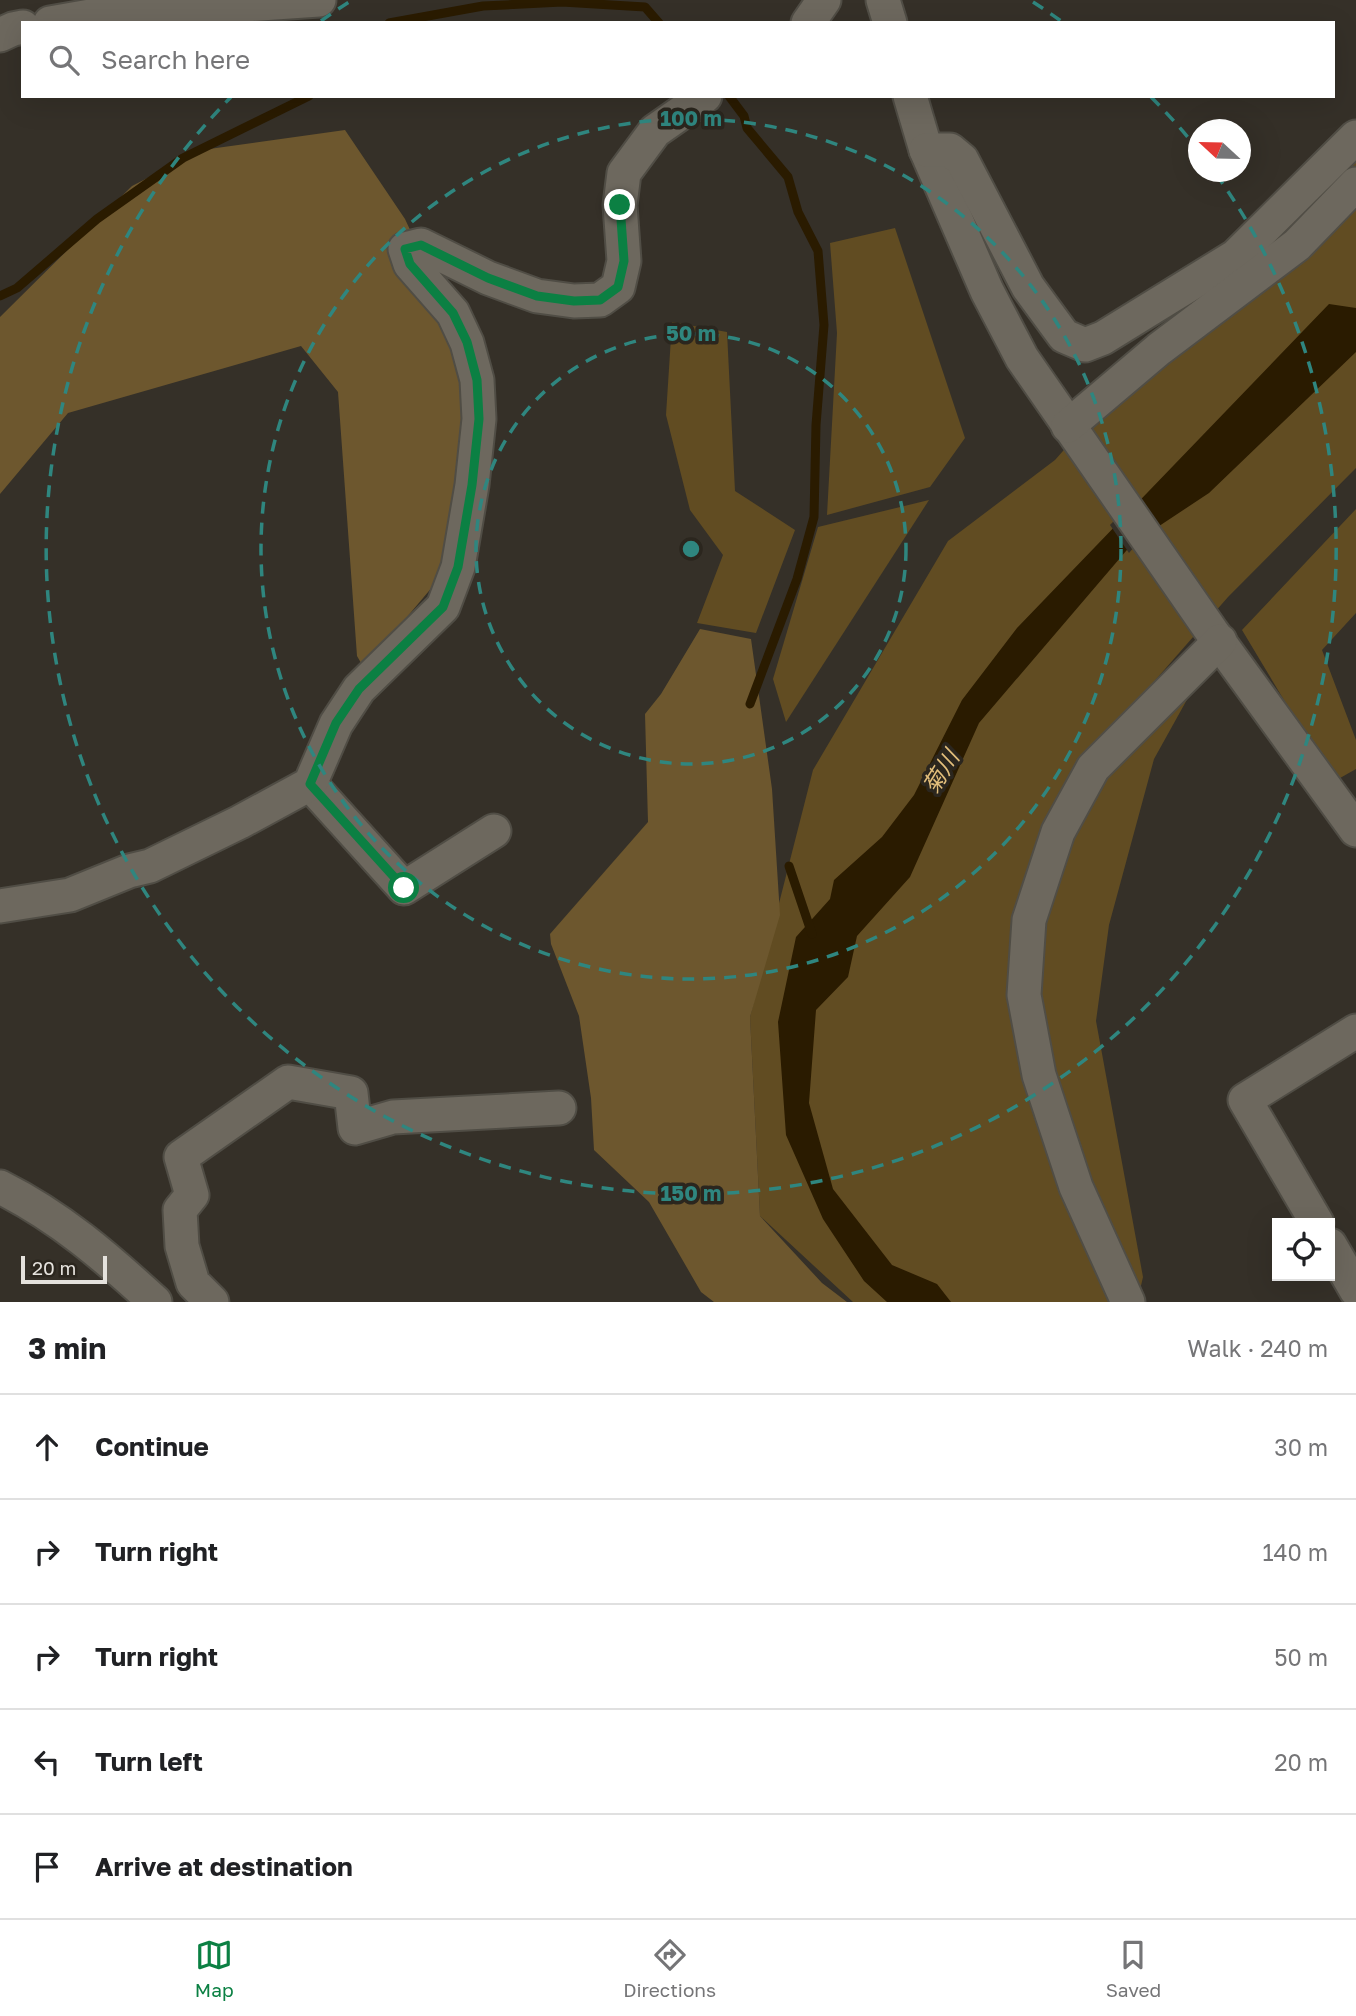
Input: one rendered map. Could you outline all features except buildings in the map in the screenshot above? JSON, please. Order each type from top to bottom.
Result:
[{"type":"street","points":[[62,21],[96,15],[319,0]]},
{"type":"street","points":[[809,21],[824,0]]},
{"type":"street","points":[[883,0],[889,21]]},
{"type":"street","points":[[0,35],[21,27]]},
{"type":"street","points":[[0,906],[70,895],[129,871],[150,866],[310,784],[336,723],[359,689],[443,607],[458,567],[472,485],[479,419],[477,380],[467,342],[453,313],[410,264],[405,249],[421,245],[488,278],[537,296],[574,301],[600,300],[618,287],[624,261],[620,205],[624,173],[655,131],[702,98]]},
{"type":"street","points":[[911,98],[926,150],[987,291],[1021,358],[1216,637],[1356,830]]},
{"type":"street","points":[[926,150],[950,150],[962,160],[1028,287],[1064,336],[1085,345],[1103,338],[1236,256],[1356,136]]},
{"type":"street","points":[[1072,431],[1159,349],[1297,245],[1356,184]]},
{"type":"street","points":[[1128,1302],[1076,1187],[1039,1074],[1024,995],[1029,920],[1058,832],[1093,768],[1216,637]]},
{"type":"street","points":[[310,784],[404,888],[494,831]]},
{"type":"street","points":[[1314,1218],[1245,1100],[1356,1031]]},
{"type":"street","points":[[212,1302],[193,1283],[183,1246],[180,1210],[192,1195],[181,1157],[288,1082],[351,1093],[355,1128],[393,1117],[559,1108]]},
{"type":"street","points":[[0,1187],[33,1203],[95,1247],[155,1302]]},
{"type":"street","points":[[1335,1254],[1356,1290]]},
{"type":"shaded area","points":[[345,130],[405,219],[452,320],[462,392],[461,477],[450,566],[364,668],[357,656],[338,392],[301,346],[68,413],[0,494],[0,317],[132,186],[202,150]]},
{"type":"shaded area","points":[[1356,159],[1356,468],[1228,597],[1110,732],[1199,678],[1154,759],[1109,925],[1096,1021],[1143,1277],[1140,1302],[853,1302],[760,1216],[750,1017],[813,770],[948,541],[1055,460],[1086,425],[1167,357]]},
{"type":"shaded area","points":[[895,228],[965,438],[930,487],[827,515],[837,333],[830,243]]},
{"type":"shaded area","points":[[672,322],[727,332],[735,491],[795,530],[756,633],[697,623],[723,555],[690,510],[666,415]]},
{"type":"shaded area","points":[[929,500],[786,722],[773,679],[818,527]]},
{"type":"shaded area","points":[[1356,509],[1356,613],[1322,650],[1356,740],[1356,769],[1333,782],[1242,630]]},
{"type":"shaded area","points":[[700,629],[751,639],[772,789],[780,915],[750,1017],[760,1216],[822,1283],[847,1302],[714,1302],[701,1292],[649,1202],[594,1150],[591,1098],[579,1016],[551,944],[550,934],[648,822],[645,714],[661,694]]},
{"type":"water","name":"菊川","points":[[1329,304],[1356,308],[1356,352],[1209,493],[1132,544],[979,723],[910,877],[857,936],[848,977],[816,1010],[809,1103],[833,1189],[892,1265],[937,1284],[951,1302],[887,1302],[864,1281],[823,1219],[786,1135],[778,1022],[796,937],[830,899],[834,880],[882,837],[914,795],[962,700],[1017,628]]},
{"type":"pier","points":[[1138,496],[1135,546],[1129,553],[1110,525]]},
{"type":"waterway","points":[[400,21],[483,6],[562,2],[645,7],[657,21]]},
{"type":"waterway","points":[[0,296],[17,288],[97,219],[183,158],[305,98]]},
{"type":"waterway","points":[[730,98],[744,116],[747,128],[788,177],[798,212],[818,251],[824,325],[816,425],[814,517],[797,579],[750,704]]},
{"type":"waterway","points":[[789,866],[812,934]]},
{"type":"route","points":[[404,888],[310,784],[336,723],[359,689],[443,607],[458,567],[472,485],[479,419],[477,380],[467,342],[453,313],[410,264],[405,249],[421,245],[488,278],[537,296],[574,301],[600,300],[618,287],[624,261],[620,205]]}]
